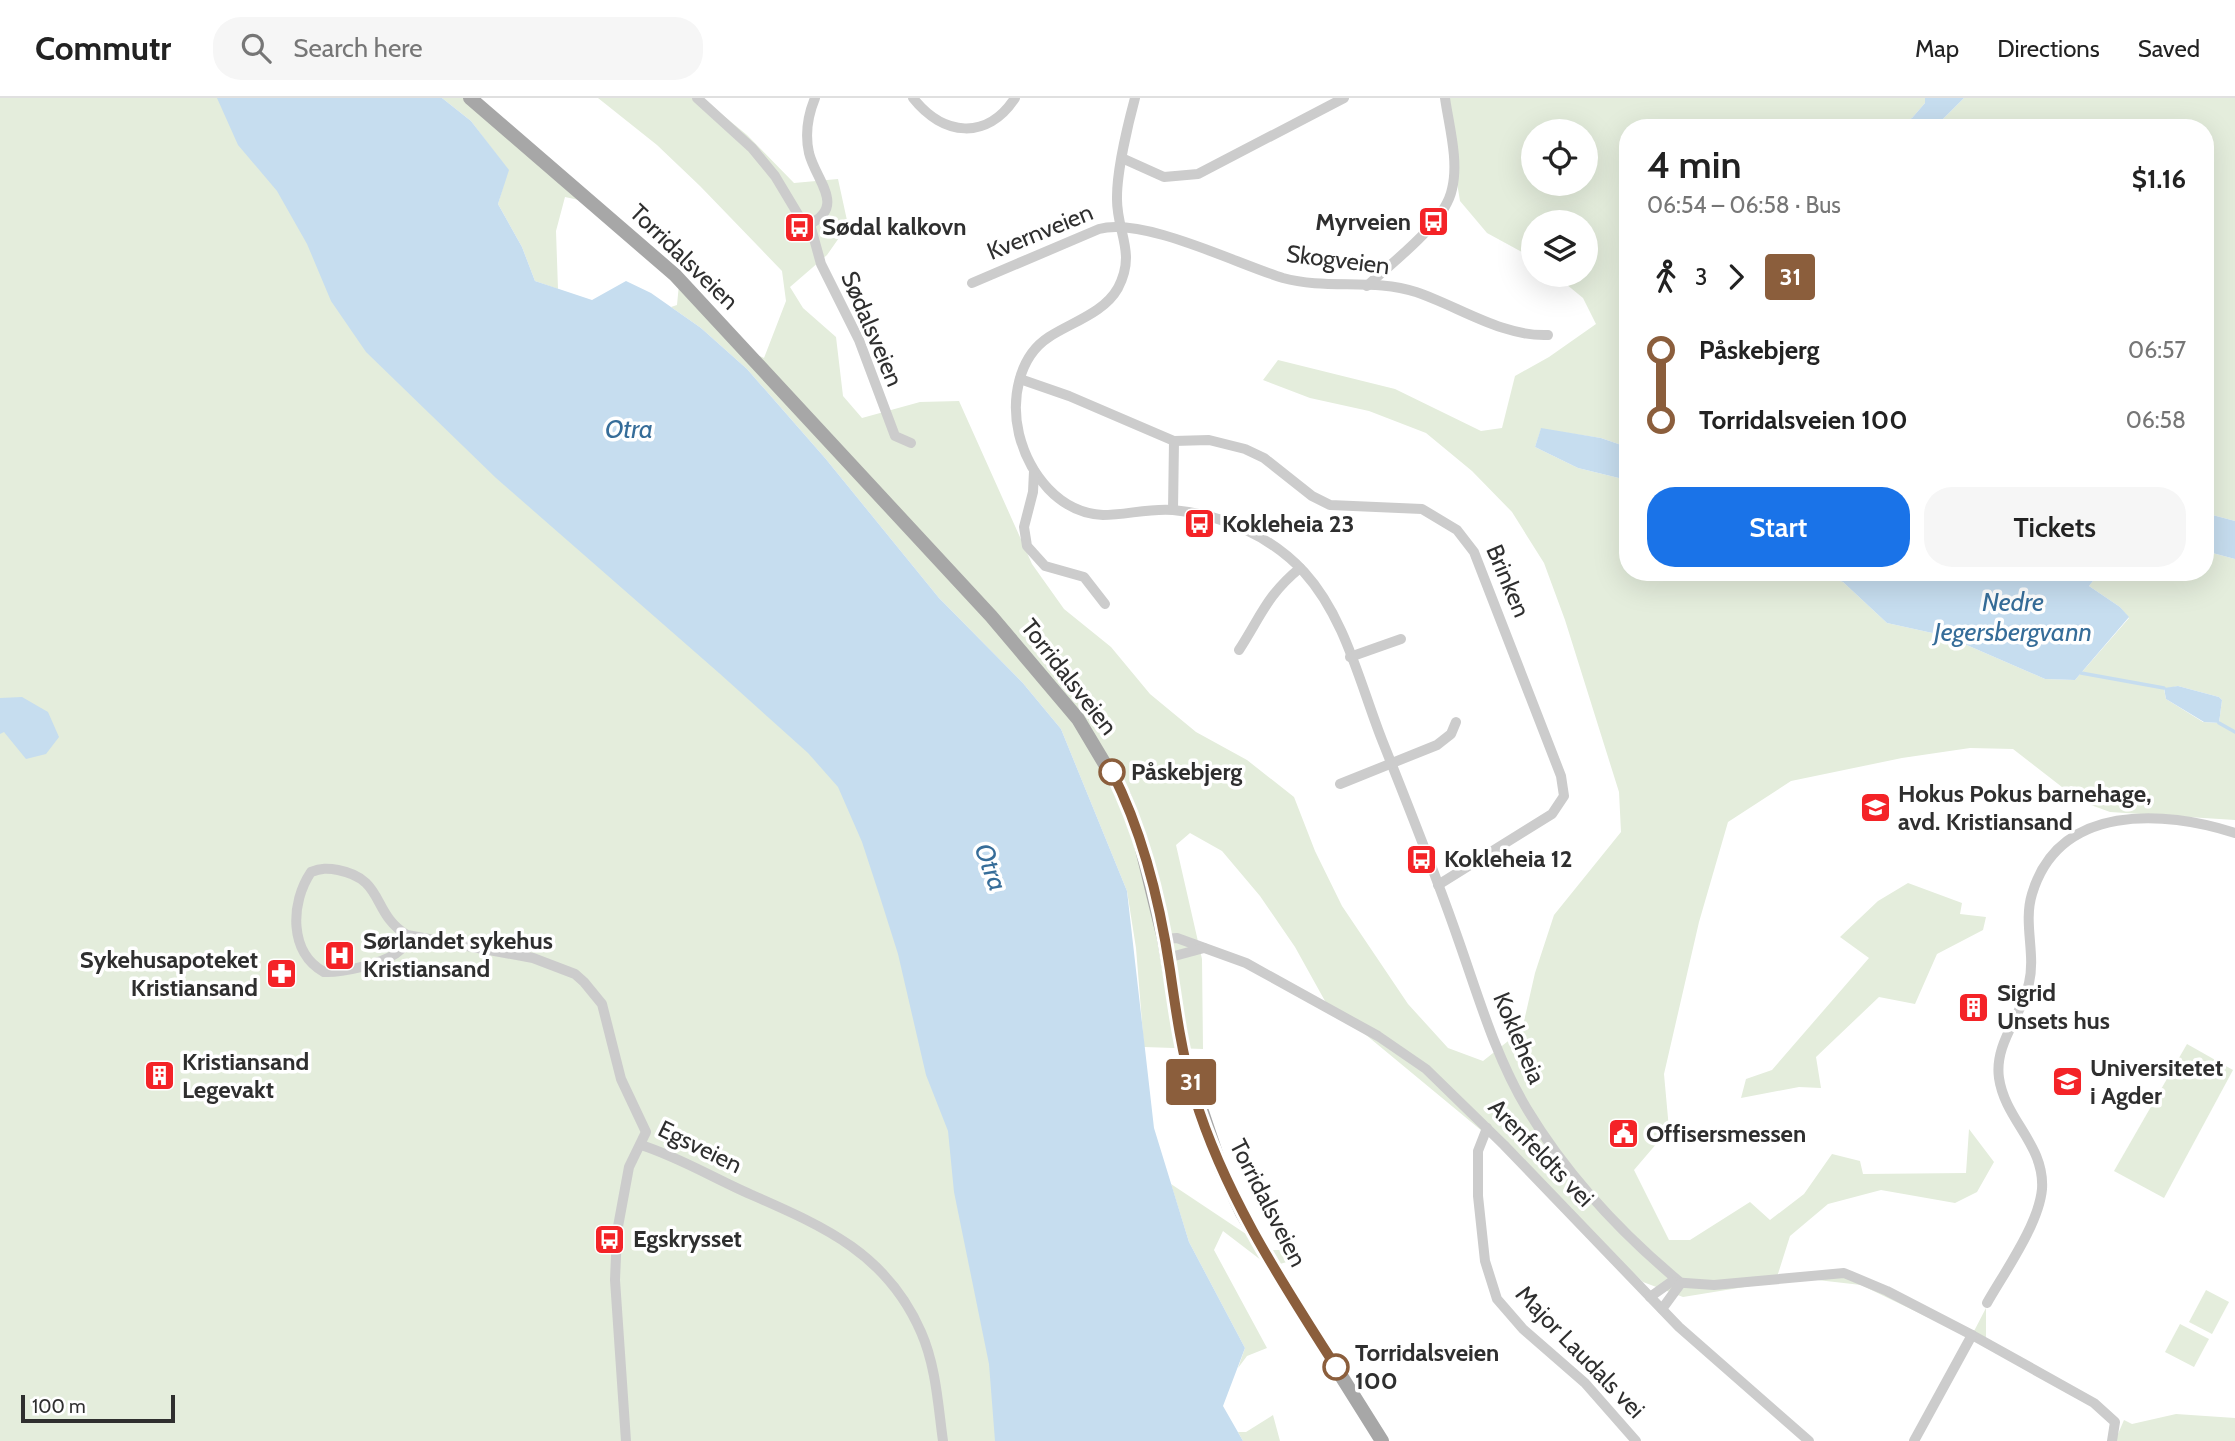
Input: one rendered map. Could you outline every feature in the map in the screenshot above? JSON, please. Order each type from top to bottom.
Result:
[{"type":"main road","name":"Torridalsveien","points":[[470,98],[675,275],[907,524],[1059,693],[1124,796],[1148,869],[1164,939],[1188,1073],[1225,1178],[1281,1280],[1382,1441]]},
{"type":"street","name":"Sødalsveien","points":[[697,98],[752,148],[775,176],[799,216],[810,224],[821,264],[859,340],[887,419],[895,436],[911,443]]},
{"type":"street","points":[[810,224],[824,216],[828,204],[808,146],[814,98]]},
{"type":"street","points":[[913,98],[934,119],[965,128],[983,127],[994,122],[1015,98]]},
{"type":"street","name":"Kvernveien","points":[[972,283],[1099,229],[1122,225],[1117,193],[1135,98]]},
{"type":"street","points":[[1124,159],[1164,177],[1198,174],[1343,98]]},
{"type":"street","points":[[1367,286],[1418,238],[1450,195],[1454,170],[1445,98]]},
{"type":"street","name":"Skogveien","points":[[1122,225],[1187,243],[1283,278],[1408,290],[1518,332],[1548,335]]},
{"type":"street","name":"Kokleheia","points":[[1122,225],[1127,252],[1125,273],[1116,292],[1099,309],[1041,342],[1025,364],[1020,379],[1016,419],[1023,448],[1034,471],[1058,498],[1093,514],[1173,510],[1226,522],[1254,533],[1300,568],[1324,598],[1350,657],[1438,885],[1498,1049],[1526,1107],[1559,1158],[1586,1192],[1630,1238],[1681,1283]]},
{"type":"street","name":"Brinken","points":[[1020,379],[1069,396],[1174,441],[1209,440],[1245,449],[1264,458],[1312,496],[1330,505],[1345,508],[1401,506],[1431,512],[1469,543],[1515,651],[1561,776],[1564,796],[1552,814],[1438,885]]},
{"type":"street","points":[[1173,510],[1174,441]]},
{"type":"street","name":"Kokleheia","points":[[1034,471],[1033,492],[1024,527],[1027,546],[1045,566],[1084,577],[1105,604]]},
{"type":"street","points":[[1239,650],[1268,599],[1282,582],[1300,568]]},
{"type":"street","points":[[1350,657],[1401,639]]},
{"type":"street","points":[[1340,783],[1437,745],[1451,734],[1456,722]]},
{"type":"street","points":[[1987,1303],[2029,1227],[2041,1192],[2041,1171],[2036,1151],[2007,1105],[1998,1068],[2002,1047],[2030,981],[2030,904],[2043,870],[2069,842],[2095,826],[2121,819],[2179,819],[2235,833]]},
{"type":"street","name":"Egsveien","points":[[417,938],[405,942],[395,954],[351,969],[324,972],[306,958],[297,933],[299,902],[305,882],[311,872],[327,868],[363,877],[393,927],[417,938],[533,958],[575,974],[595,993],[608,1017],[621,1079],[645,1127],[641,1145],[828,1229],[880,1269],[905,1301],[922,1333],[932,1366],[943,1441]]},
{"type":"street","name":"Arenfeldts vei","points":[[1164,939],[1177,938],[1247,963],[1378,1036],[1426,1069],[1487,1128],[1662,1309],[1809,1441]]},
{"type":"street","points":[[1167,958],[1205,948]]},
{"type":"street","name":"Major Laudals vei","points":[[1487,1128],[1478,1151],[1478,1196],[1485,1261],[1497,1299],[1523,1329],[1585,1383],[1636,1441]]},
{"type":"street","points":[[626,1441],[615,1262],[625,1180],[641,1145]]},
{"type":"street","points":[[1650,1297],[1671,1282],[1714,1285],[1844,1272],[1972,1335],[2094,1403],[2115,1422],[2112,1441]]},
{"type":"street","points":[[1662,1309],[1681,1283]]},
{"type":"street","points":[[1914,1441],[1972,1335]]},
{"type":"green space","points":[[0,98],[281,98],[862,735],[1095,1441],[0,1441]]},
{"type":"green space","points":[[442,98],[471,98],[649,248],[751,352],[764,358],[786,301],[782,271],[657,145],[598,98],[702,98],[747,135],[794,183],[838,179],[848,225],[827,255],[790,287],[803,308],[836,337],[843,396],[862,418],[920,402],[959,401],[1032,564],[1064,609],[1111,647],[1150,694],[1196,732],[1247,760],[1294,797],[1315,851],[1342,906],[1408,1004],[1448,1048],[1483,1061],[1522,1030],[1535,973],[1554,915],[1621,832],[1619,792],[1565,620],[1544,563],[1512,512],[1472,471],[1426,433],[1369,411],[1310,398],[1263,380],[1278,360],[1395,389],[1481,431],[1502,428],[1515,376],[1549,357],[1596,324],[1583,298],[1570,287],[1598,287],[1598,210],[1521,210],[1521,251],[1487,233],[1460,201],[1443,98],[1925,98],[1925,103],[1910,119],[1619,119],[1619,444],[1601,438],[1541,429],[1535,447],[1578,468],[1619,478],[1619,581],[1840,581],[1887,623],[1946,636],[2045,679],[2075,680],[2129,618],[2120,607],[2089,586],[2093,581],[2214,581],[2214,553],[2235,559],[2235,820],[2110,812],[2080,801],[2013,749],[1970,748],[1902,758],[1791,781],[1728,822],[1699,922],[1664,1074],[1669,1129],[1634,1170],[1669,1240],[1690,1240],[1750,1202],[1770,1220],[1804,1194],[1832,1154],[1860,1161],[1863,1174],[1966,1173],[1969,1129],[1994,1162],[1977,1192],[1955,1203],[1881,1190],[1828,1204],[1790,1236],[1777,1277],[1832,1271],[1972,1335],[1986,1308],[1986,1344],[2012,1358],[1861,1285],[1800,1278],[1683,1297],[1643,1282],[1554,1200],[1511,1155],[1325,1001],[1295,947],[1260,896],[1222,851],[1190,833],[1176,845],[1202,959],[1203,1049],[1144,1047],[1136,948],[1127,891],[1061,729],[1022,682],[939,598],[825,458],[747,369],[701,328],[671,307],[677,305],[679,284],[632,235],[593,203],[565,197],[556,231],[558,289],[535,281],[522,247],[498,204],[508,170],[471,121]],"holes":[[[2178,686],[2222,700],[2219,723],[2203,722],[2166,699],[2164,689]]]},
{"type":"green space","points":[[1964,98],[2235,98],[2235,521],[2214,515],[2214,119],[1943,119]]},
{"type":"green space","points":[[1908,883],[1962,903],[1960,914],[1986,917],[1983,930],[1937,954],[1915,1004],[1879,997],[1816,1057],[1821,1088],[1799,1087],[1741,1098],[1746,1079],[1772,1070],[1869,958],[1840,937],[1878,901]]},
{"type":"green space","points":[[2187,1044],[2233,1070],[2164,1198],[2114,1171]]},
{"type":"green space","points":[[1171,1184],[1270,1250],[1284,1250],[1290,1261],[1270,1267],[1223,1231],[1214,1250],[1267,1348],[1247,1356],[1238,1368],[1245,1348],[1189,1242]]},
{"type":"green space","points":[[2206,1290],[2229,1302],[2212,1334],[2189,1322]]},
{"type":"green space","points":[[2180,1324],[2209,1339],[2194,1367],[2165,1352]]},
{"type":"green space","points":[[2176,1414],[2235,1418],[2235,1441],[2115,1441],[2124,1420],[2132,1424]]},
{"type":"green space","points":[[1273,1415],[1280,1441],[1243,1441],[1238,1432],[1246,1432]]},
{"type":"water","name":"Otra","points":[[217,98],[442,98],[471,121],[509,170],[498,204],[522,247],[535,281],[592,300],[626,281],[651,293],[701,328],[747,369],[825,458],[939,598],[1022,682],[1061,729],[1127,891],[1154,1128],[1189,1242],[1245,1348],[1223,1406],[1243,1441],[995,1441],[989,1364],[954,1192],[948,1131],[926,1075],[898,954],[880,897],[862,842],[838,787],[808,753],[496,478],[366,352],[331,301],[307,244],[277,191],[238,145]]},
{"type":"water","points":[[1925,98],[1964,98],[1943,119],[1910,119],[1925,103]]},
{"type":"water","points":[[1541,428],[1601,438],[1619,444],[1619,478],[1578,468],[1535,447]]},
{"type":"water","points":[[2214,515],[2235,521],[2235,559],[2214,553]]},
{"type":"water","name":"Nedre Jegersbergvann","points":[[1840,581],[2093,581],[2089,586],[2120,607],[2129,617],[2075,680],[2045,679],[1946,636],[1887,623]]},
{"type":"water","points":[[2178,686],[2219,697],[2222,700],[2219,723],[2204,722],[2166,699],[2164,688]]},
{"type":"water","points":[[22,697],[48,712],[59,737],[46,754],[26,759],[4,732],[0,734],[0,698]]},
{"type":"waterway","points":[[2081,673],[2164,688]]},
{"type":"waterway","points":[[2219,723],[2235,732]]},
{"type":"bus line","name":"31","points":[[1112,772],[1127,804],[1148,869],[1170,969],[1185,1061],[1212,1147],[1234,1199],[1336,1367]]},
{"type":"place","name":"Myrveien","points":[[1434,222]]},
{"type":"place","name":"Sødal kalkovn","points":[[799,227]]},
{"type":"place","name":"Kokleheia 23","points":[[1199,524]]},
{"type":"place","name":"Påskebjerg","points":[[1112,772]]},
{"type":"place","name":"Hokus Pokus barnehage, avd. Kristiansand","points":[[1875,808]]},
{"type":"place","name":"Kokleheia 12","points":[[1421,859]]},
{"type":"place","name":"Sørlandet sykehus Kristiansand","points":[[340,955]]},
{"type":"place","name":"Sykehusapoteket Kristiansand","points":[[281,974]]},
{"type":"place","name":"Sigrid Unsets hus","points":[[1974,1007]]},
{"type":"place","name":"Kristiansand Legevakt","points":[[159,1076]]},
{"type":"place","name":"Universitetet i Agder","points":[[2067,1082]]},
{"type":"place","name":"Offisersmessen","points":[[1623,1134]]},
{"type":"place","name":"Egskrysset","points":[[610,1239]]},
{"type":"place","name":"Torridalsveien 100","points":[[1336,1367]]}]
